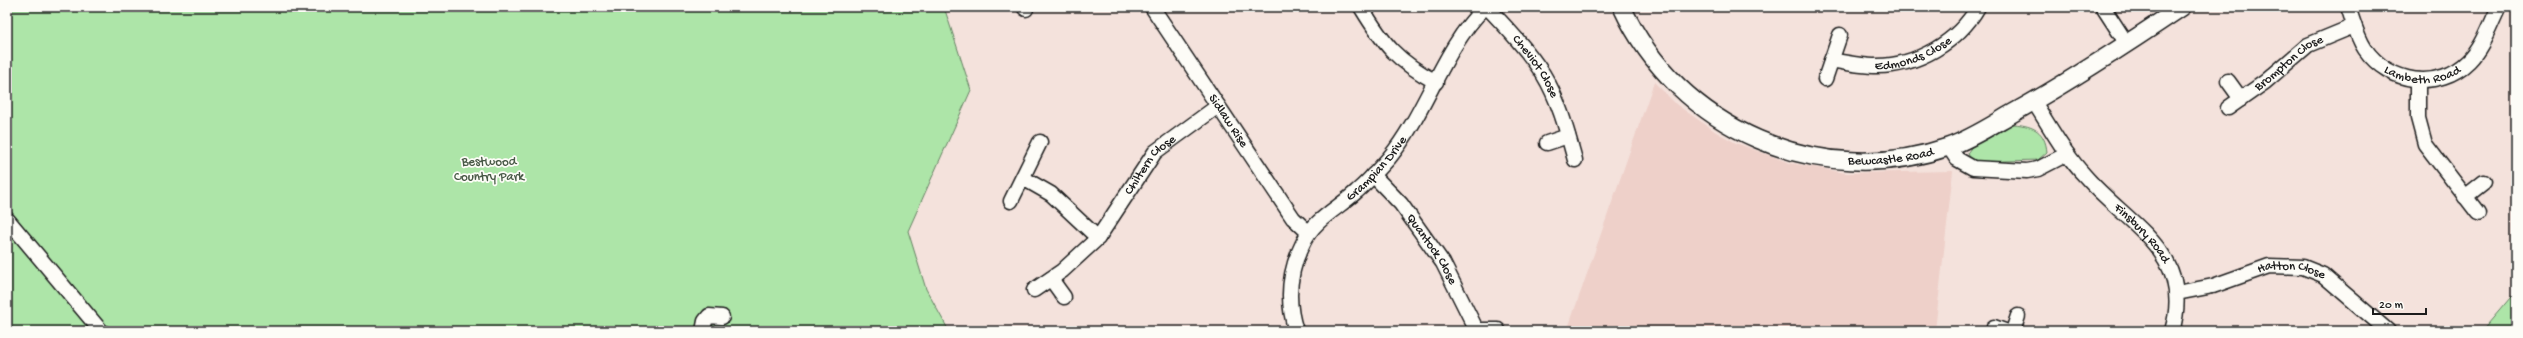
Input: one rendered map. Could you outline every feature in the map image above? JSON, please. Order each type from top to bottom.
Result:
[{"type":"street","name":"Sidlaw Rise","points":[[1152,7],[1293,218],[1308,232]]},
{"type":"street","points":[[1361,7],[1379,36],[1398,58],[1436,82]]},
{"type":"street","name":"Grampian Drive","points":[[1293,330],[1290,287],[1296,259],[1308,232],[1358,191],[1402,141],[1436,82],[1461,34],[1486,7]]},
{"type":"street","name":"Cheviot Close","points":[[1486,7],[1514,36],[1543,74],[1552,92],[1575,160]]},
{"type":"street","name":"Bewcastle Road","points":[[1622,7],[1645,49],[1672,81],[1722,122],[1760,141],[1804,154],[1851,160],[1906,158],[1949,147],[2034,102],[2127,44],[2182,7]]},
{"type":"street","name":"Edmonds Close","points":[[1832,60],[1876,66],[1906,62],[1936,49],[1950,40],[1962,28],[1978,7]]},
{"type":"street","points":[[2103,7],[2127,44]]},
{"type":"street","name":"Lambeth Road","points":[[2348,7],[2354,26],[2364,48],[2381,66],[2404,78],[2418,80],[2441,78],[2452,74],[2470,60],[2478,51],[2499,7]]},
{"type":"street","name":"Brompton Close","points":[[2228,108],[2308,45],[2354,26]]},
{"type":"street","points":[[1825,79],[1840,35]]},
{"type":"street","points":[[2418,80],[2420,132],[2431,155],[2478,213]]},
{"type":"street","points":[[2228,81],[2241,98]]},
{"type":"street","name":"Finsbury Road","points":[[2034,102],[2067,154],[2086,178],[2149,237],[2170,269],[2177,293],[2176,317],[2172,331]]},
{"type":"street","name":"Chiltern Close","points":[[1034,290],[1073,262],[1098,238],[1155,152],[1218,106]]},
{"type":"street","points":[[1546,143],[1568,136]]},
{"type":"street","points":[[1011,201],[1040,142]]},
{"type":"street","points":[[1949,147],[1957,159],[1974,168],[2027,171],[2038,169],[2067,154]]},
{"type":"street","name":"Quantock Close","points":[[1373,175],[1400,204],[1443,263],[1477,331]]},
{"type":"street","points":[[1022,178],[1051,194],[1098,238]]},
{"type":"street","points":[[2465,197],[2484,182]]},
{"type":"street","points":[[7,220],[101,331]]},
{"type":"street","name":"Hatton Close","points":[[2177,293],[2213,286],[2269,266],[2304,267],[2323,275],[2388,331]]},
{"type":"street","points":[[1051,279],[1064,297]]},
{"type":"street","points":[[703,331],[705,321],[709,316],[722,317]]},
{"type":"street","points":[[2013,331],[2018,316]]},
{"type":"street","points":[[1477,331],[1498,330]]},
{"type":"shaded area","points":[[1654,82],[1677,105],[1716,132],[1736,143],[1790,163],[1846,173],[1953,171],[1935,331],[1567,331]]},
{"type":"green space","name":"Bestwood Country Park","points":[[7,7],[944,7],[971,90],[908,231],[926,289],[949,331],[7,331]]},
{"type":"green space","points":[[2014,124],[2033,128],[2041,134],[2046,145],[2047,152],[2038,160],[1976,162],[1969,156],[1968,152],[1973,145]]},
{"type":"green space","points":[[2516,291],[2516,331],[2482,331]]}]
